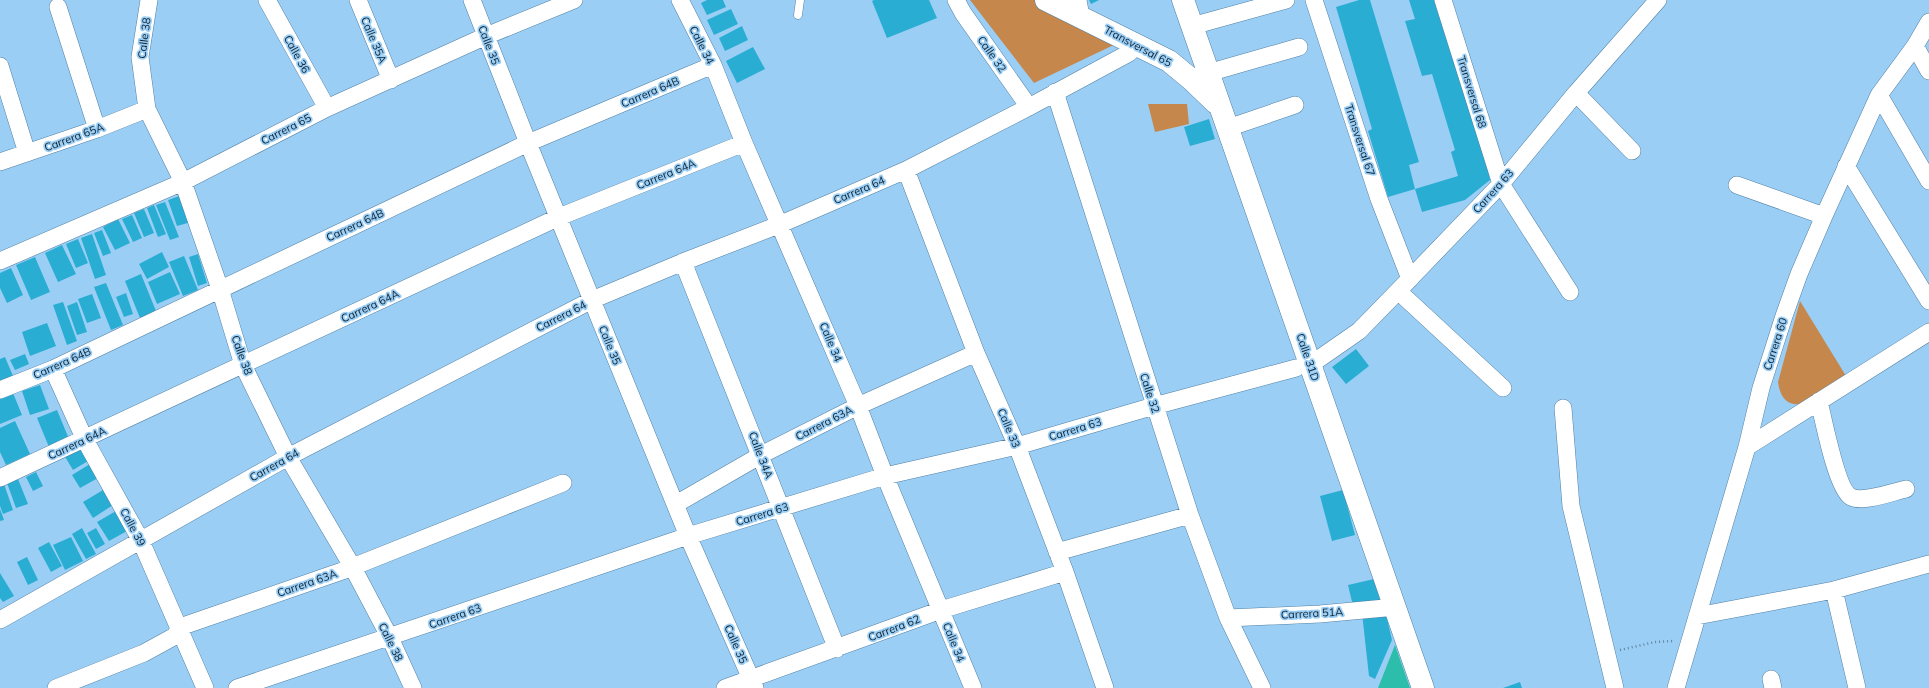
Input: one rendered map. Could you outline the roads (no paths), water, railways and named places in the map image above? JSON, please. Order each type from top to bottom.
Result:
[{"type":"street","name":"Calle 38","points":[[149,0],[140,57],[147,109],[183,182],[220,288],[243,365],[288,457],[352,566],[390,638],[413,688]]},
{"type":"street","name":"Calle 36","points":[[268,0],[327,108]]},
{"type":"street","name":"Calle 35A","points":[[358,0],[391,80]]},
{"type":"street","name":"Calle 35","points":[[472,0],[528,143],[688,536],[753,684]]},
{"type":"street","name":"Carrera 65","points":[[0,261],[183,182],[327,108],[486,36],[574,0]]},
{"type":"street","name":"Calle 34","points":[[680,0],[713,65],[744,143],[858,406],[885,476],[973,688]]},
{"type":"street","name":"Calle 32","points":[[956,0],[963,13],[1029,107]]},
{"type":"street","name":"Transversal 65","points":[[1046,0],[1079,8],[1137,45],[1169,61],[1180,69],[1220,106]]},
{"type":"street","name":"Calle 31D","points":[[1183,0],[1228,128],[1303,366],[1396,607],[1423,688]]},
{"type":"street","points":[[1192,26],[1286,0]]},
{"type":"street","name":"Transversal 67","points":[[1314,0],[1379,199],[1410,279]]},
{"type":"street","name":"Transversal 68","points":[[1443,0],[1501,184],[1570,292]]},
{"type":"street","name":"Carrera 63","points":[[237,688],[390,638],[688,536],[781,509],[885,476],[1017,446],[1154,406],[1303,366],[1359,331],[1410,279],[1501,184],[1576,93],[1658,0]]},
{"type":"street","points":[[58,7],[97,129]]},
{"type":"street","name":"Carrera 60","points":[[1676,688],[1747,447],[1761,388],[1784,316],[1824,216],[1879,95],[1915,46],[1929,22]]},
{"type":"street","name":"Carrera 64","points":[[0,620],[140,539],[288,457],[592,300],[780,224],[906,170],[1029,107],[1129,53],[1137,45]]},
{"type":"street","points":[[1208,73],[1299,46]]},
{"type":"street","points":[[1915,46],[1929,71]]},
{"type":"street","name":"Carrera 64B","points":[[0,390],[53,369],[220,288],[528,143],[713,65]]},
{"type":"street","points":[[0,66],[27,153]]},
{"type":"street","name":"Calle 32","points":[[1055,92],[1190,515],[1228,618],[1262,688]]},
{"type":"street","points":[[1576,93],[1632,151]]},
{"type":"street","points":[[1879,95],[1929,181]]},
{"type":"street","points":[[1228,128],[1295,105]]},
{"type":"street","name":"Carrera 65A","points":[[0,162],[97,129],[147,109]]},
{"type":"street","name":"Carrera 64A","points":[[0,478],[85,440],[559,217],[744,143]]},
{"type":"street","points":[[1846,166],[1929,301]]},
{"type":"street","name":"Calle 33","points":[[906,170],[976,353],[1017,446],[1065,572],[1105,688]]},
{"type":"street","points":[[1737,185],[1824,216]]},
{"type":"street","name":"Calle 34A","points":[[684,262],[837,649]]},
{"type":"street","points":[[1398,291],[1503,388]]},
{"type":"street","points":[[1747,447],[1929,332]]},
{"type":"street","name":"Carrera 63A","points":[[676,504],[761,455],[858,406],[976,353]]},
{"type":"street","name":"Calle 39","points":[[53,369],[85,440],[140,539],[180,627],[205,688]]},
{"type":"street","points":[[1819,401],[1838,476],[1846,493],[1852,497],[1863,499],[1906,489]]},
{"type":"street","points":[[1563,408],[1571,506],[1615,688]]},
{"type":"street","name":"Carrera 63A","points":[[56,688],[144,653],[175,636],[180,627],[352,566],[563,483]]},
{"type":"street","points":[[1057,552],[1190,515]]},
{"type":"street","points":[[1697,616],[1834,590],[1929,564]]},
{"type":"street","name":"Carrera 62","points":[[725,688],[753,684],[837,649],[941,610],[1065,572]]},
{"type":"street","points":[[1834,590],[1857,688]]},
{"type":"street","name":"Carrera 51A","points":[[1228,618],[1320,614],[1396,607]]},
{"type":"lane","points":[[798,15],[800,0]]}]
